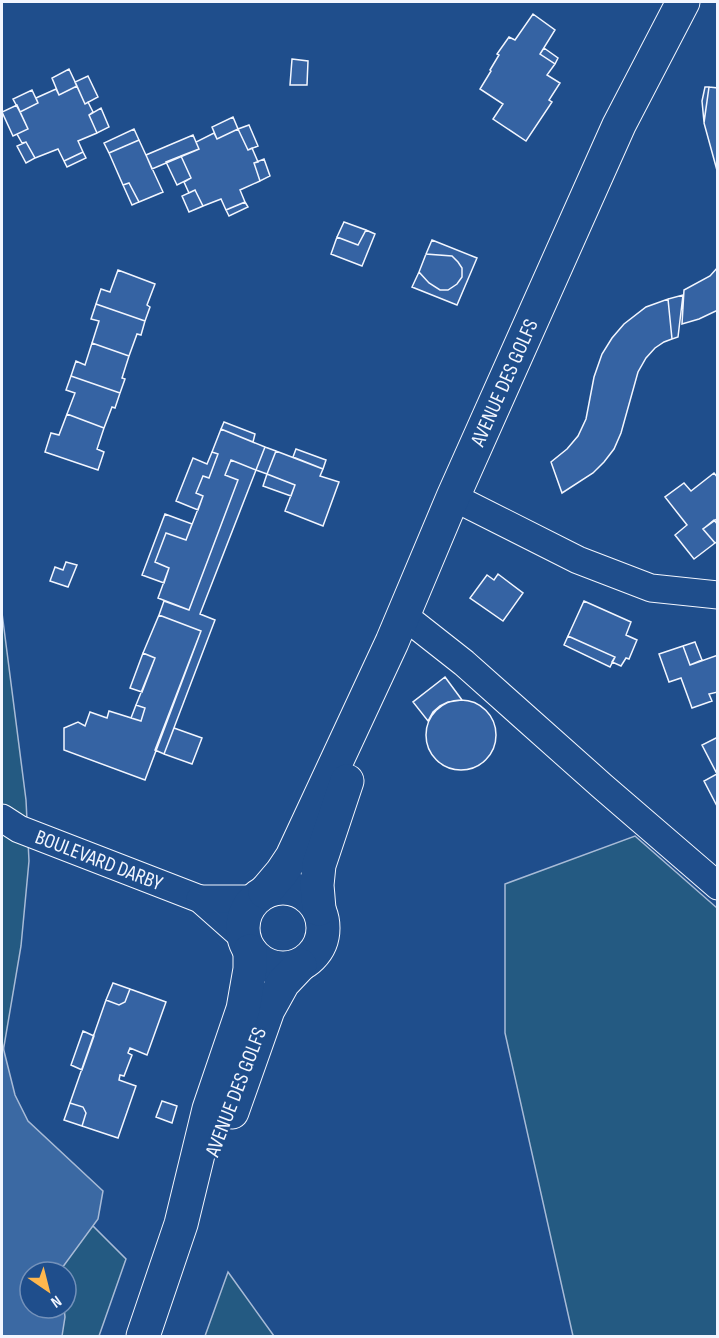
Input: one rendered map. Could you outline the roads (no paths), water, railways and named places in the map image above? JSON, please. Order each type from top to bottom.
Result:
[{"type":"main road","name":"AVENUE DES GOLFS","points":[[619,125],[663,2]]},
{"type":"main road","name":"AVENUE DES GOLFS","points":[[260,896],[282,873],[292,857],[397,629],[453,496],[619,125],[683,2]]},
{"type":"main road","name":"AVENUE DES GOLFS","points":[[319,909],[317,885],[319,865],[397,629]]},
{"type":"main road","points":[[277,888],[289,888],[302,892],[312,899],[319,909],[323,922],[323,935],[319,947],[311,958],[300,965],[286,969],[272,967],[260,961],[247,945],[243,924],[247,911],[260,896],[277,888]]},
{"type":"main road","name":"AVENUE DES GOLFS","points":[[143,1336],[181,1224],[210,1109],[243,1009],[249,969],[247,945]]},
{"type":"main road","name":"AVENUE DES GOLFS","points":[[181,1224],[230,1117],[268,1010],[283,983],[300,965]]},
{"type":"street","points":[[453,496],[578,560],[651,588],[717,594]]},
{"type":"street","points":[[397,629],[464,663],[717,886]]},
{"type":"street","name":"BOULEVARD DARBY","points":[[2,818],[19,829],[200,899],[247,945]]},
{"type":"street","name":"BOULEVARD DARBY","points":[[200,899],[260,896]]}]
